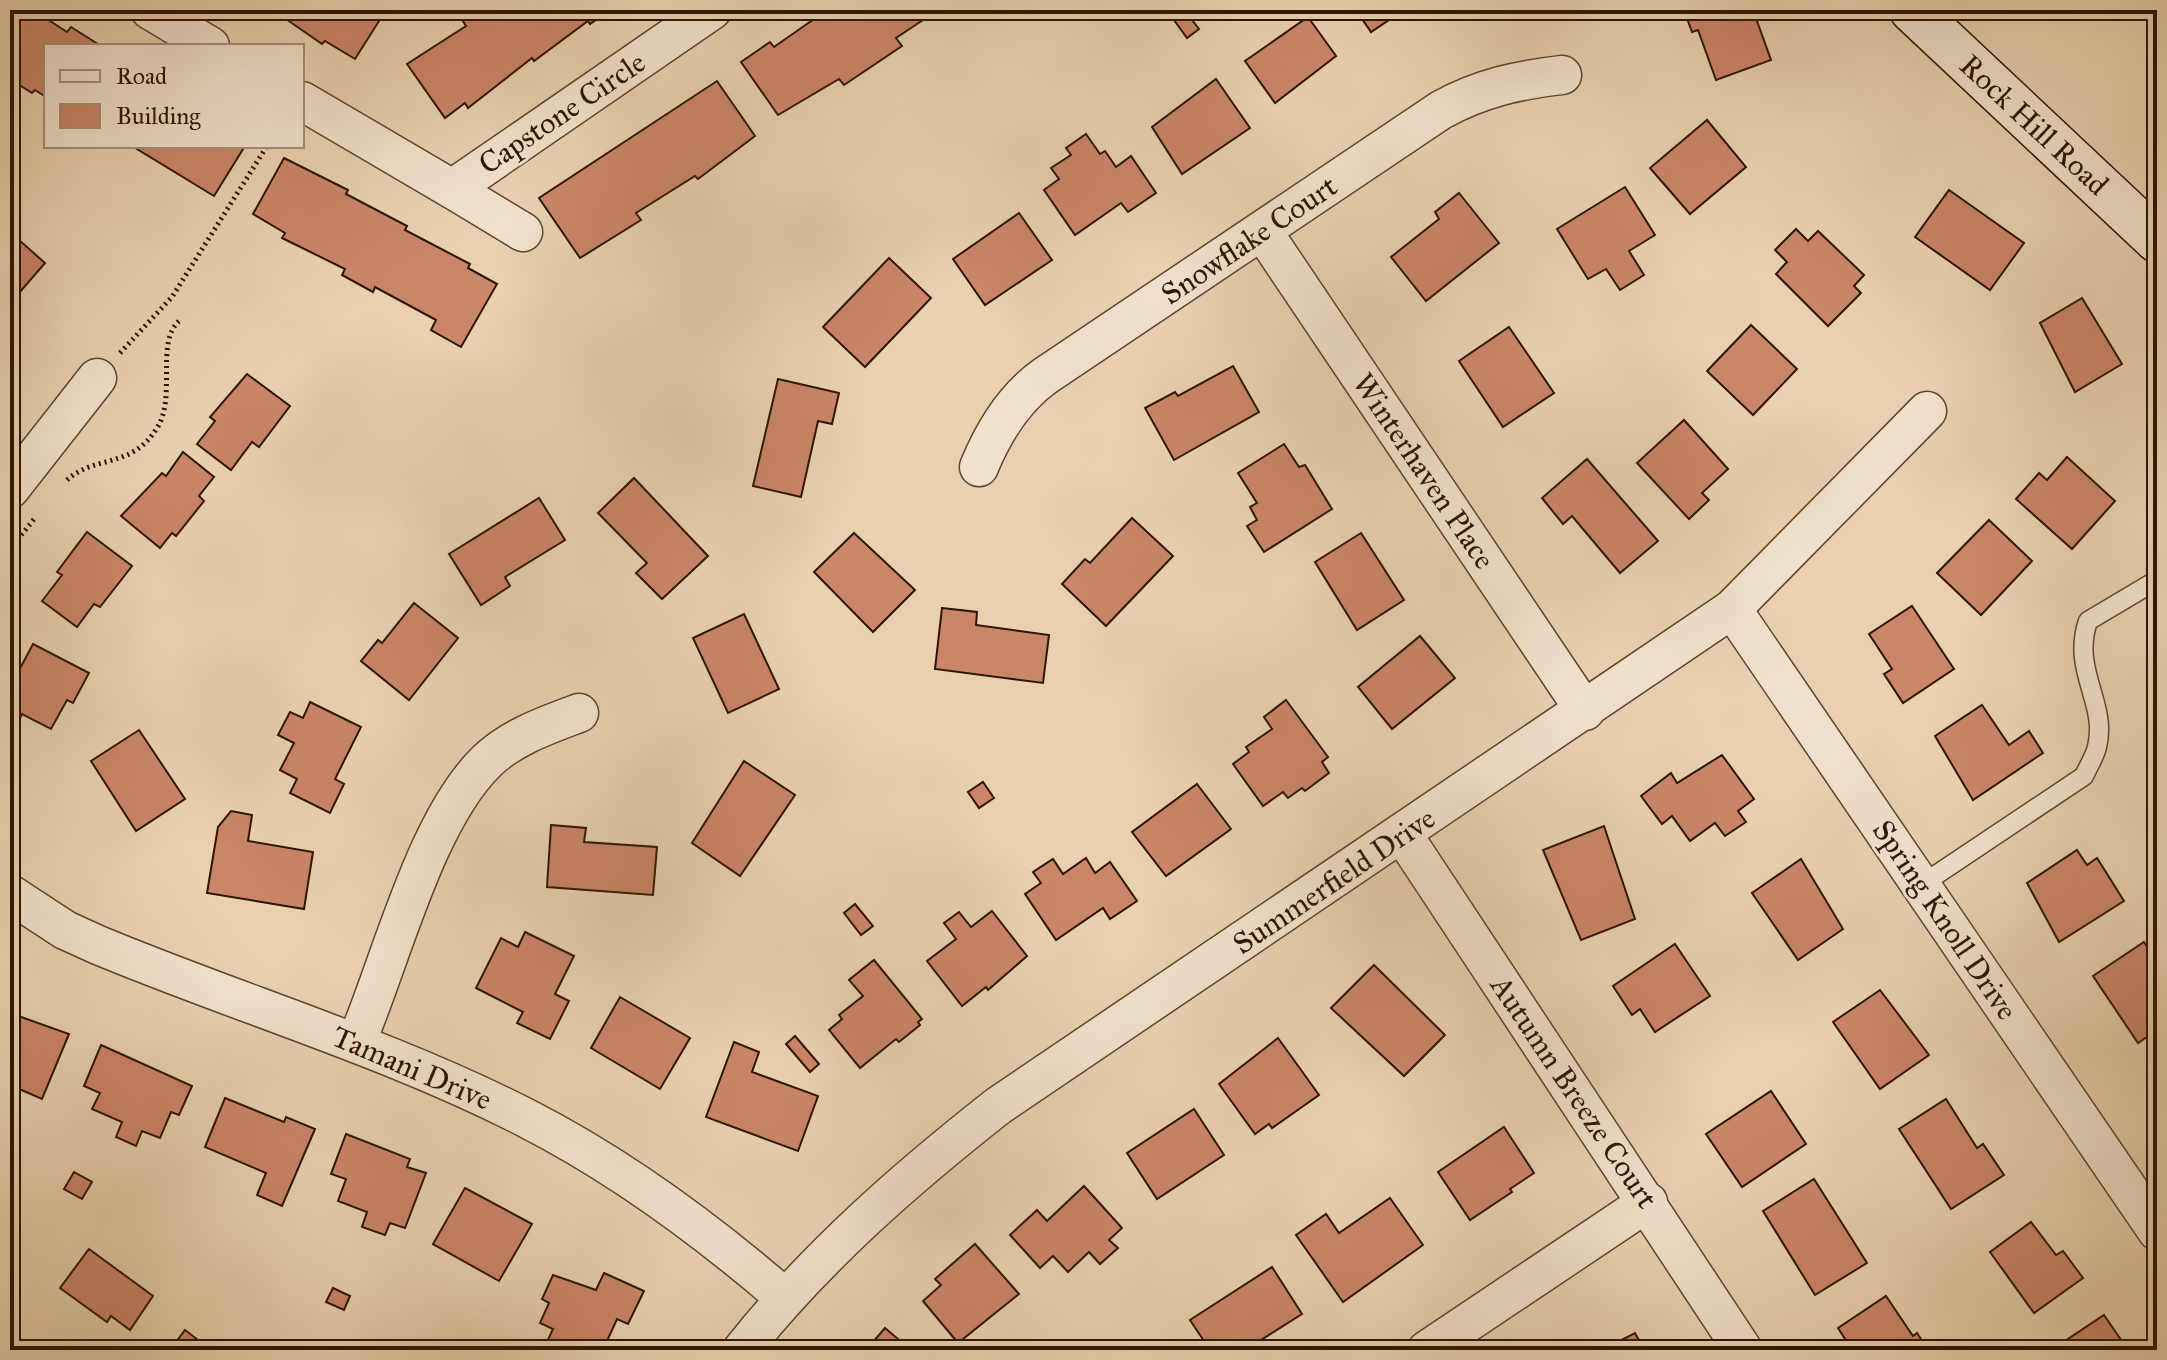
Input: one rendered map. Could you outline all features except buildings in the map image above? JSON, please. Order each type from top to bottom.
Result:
[{"type":"street","points":[[150,10],[207,44]]},
{"type":"street","name":"Capstone Circle","points":[[452,189],[712,10]]},
{"type":"street","name":"Rock Hill Road","points":[[1920,13],[2157,240]]},
{"type":"street","name":"Snowflake Court","points":[[979,467],[988,444],[1011,408],[1038,381],[1441,110],[1467,96],[1511,81],[1562,75]]},
{"type":"street","name":"Capstone Circle","points":[[304,102],[523,232]]},
{"type":"street","name":"Winterhaven Place","points":[[1263,232],[1585,711]]},
{"type":"street","points":[[10,489],[97,378]]},
{"type":"street","name":"Summerfield Drive","points":[[742,1350],[784,1297],[912,1174],[998,1106],[1403,835],[1732,609],[1927,411]]},
{"type":"street","name":"Spring Knoll Drive","points":[[1732,609],[2157,1231]]},
{"type":"street","points":[[356,1043],[433,844],[464,789],[488,761],[510,744],[579,713]]},
{"type":"street","name":"Autumn Breeze Court","points":[[1403,835],[1743,1350]]},
{"type":"street","name":"Tamani Drive","points":[[10,894],[65,930],[98,945],[356,1043],[526,1118],[620,1171],[719,1242],[784,1297]]},
{"type":"street","points":[[1427,1350],[1648,1202]]},
{"type":"lane","points":[[1921,885],[2084,776],[2097,746],[2099,719],[2082,663],[2088,621],[2157,580]]},
{"type":"path","points":[[97,378],[172,297],[266,148]]},
{"type":"path","points":[[61,486],[75,473],[116,462],[132,453],[157,428],[168,401],[169,345],[174,326],[179,321]]},
{"type":"path","points":[[10,549],[44,507]]}]
